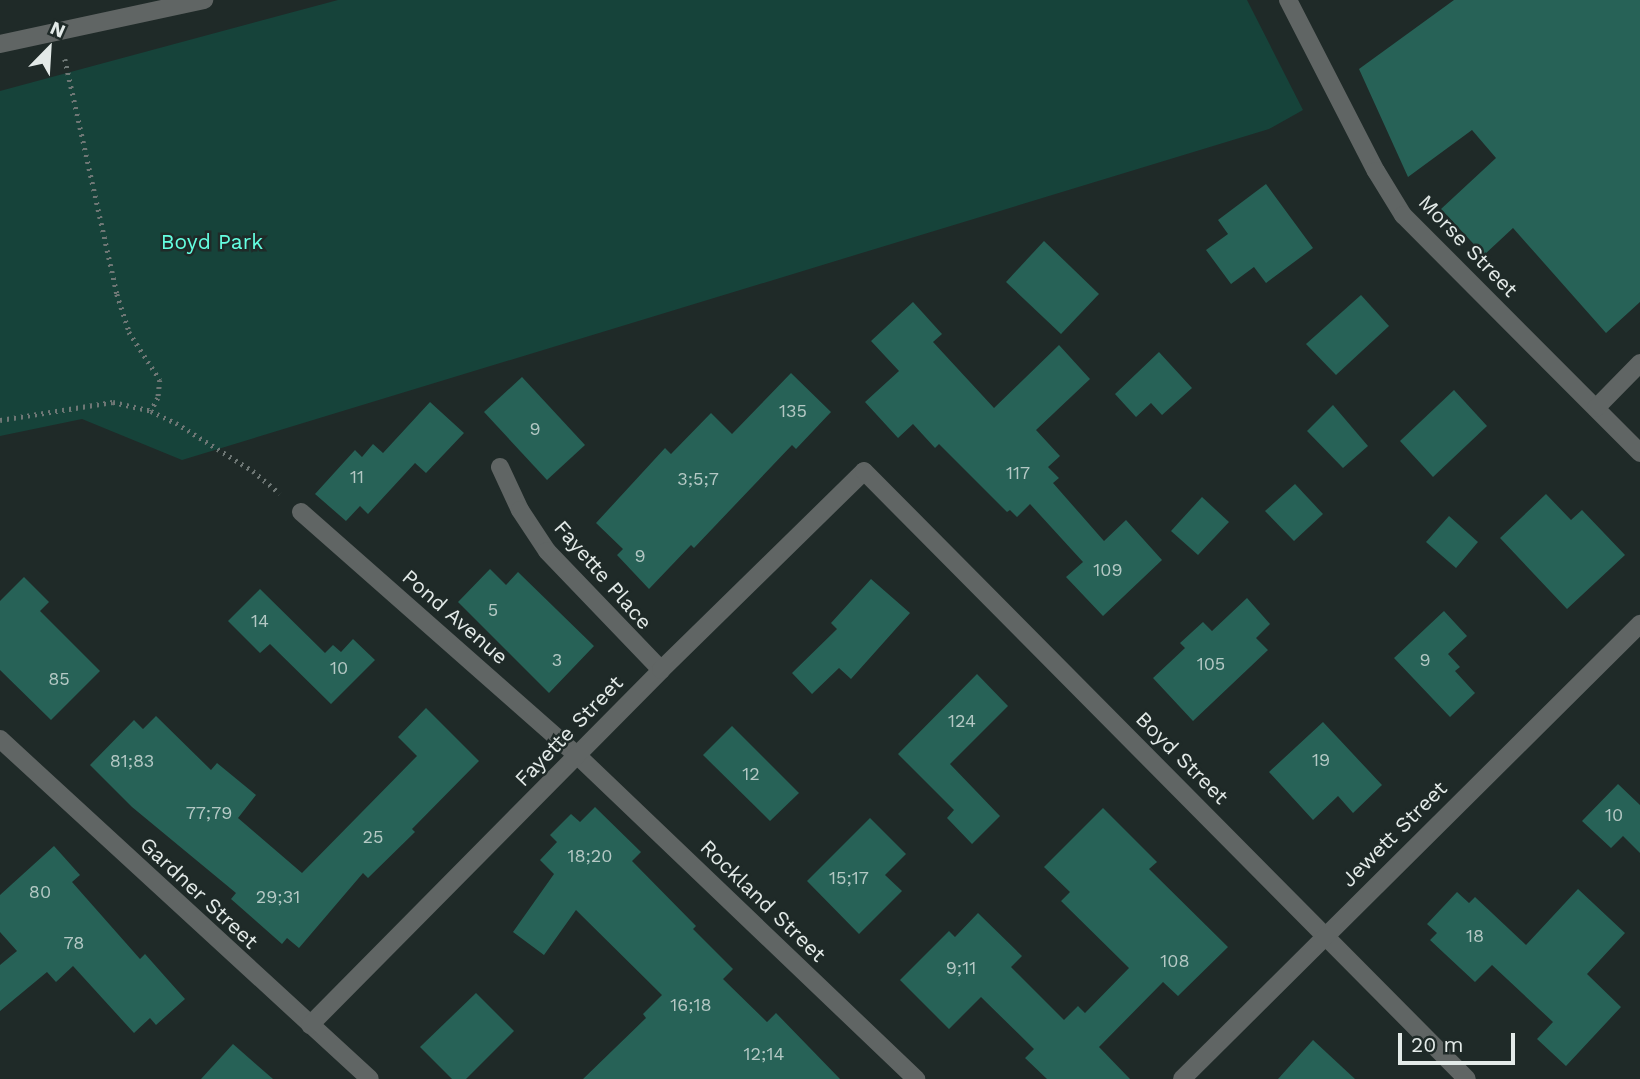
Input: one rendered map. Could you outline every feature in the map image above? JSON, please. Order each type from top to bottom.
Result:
[{"type":"street","points":[[0,44],[204,0]]},
{"type":"street","name":"Morse Street","points":[[1288,0],[1376,171],[1403,215],[1640,453]]},
{"type":"street","points":[[1596,408],[1640,363]]},
{"type":"street","name":"Fayette Place","points":[[499,467],[520,510],[547,551],[661,670]]},
{"type":"street","name":"Fayette Street","points":[[310,1025],[661,670],[864,471]]},
{"type":"street","name":"Boyd Street","points":[[864,471],[1467,1079]]},
{"type":"street","name":"Pond Avenue","points":[[301,512],[578,756]]},
{"type":"street","name":"Jewett Street","points":[[1182,1079],[1640,624]]},
{"type":"street","name":"Gardner Street","points":[[0,738],[370,1079]]},
{"type":"street","name":"Rockland Street","points":[[578,756],[916,1079]]},
{"type":"path","points":[[64,56],[117,294],[129,332],[159,380],[158,398],[151,411]]},
{"type":"path","points":[[0,420],[113,402],[151,411],[176,423],[253,471],[301,512]]},
{"type":"green space","name":"Boyd Park","points":[[338,0],[1247,0],[1303,110],[1269,129],[182,460],[82,419],[0,436],[0,91]]},
{"type":"building","points":[[1454,0],[1640,0],[1640,302],[1606,333],[1513,228],[1484,255],[1441,209],[1496,158],[1472,130],[1408,177],[1359,69]]},
{"type":"building","points":[[1266,184],[1313,248],[1266,283],[1254,267],[1231,284],[1206,250],[1228,234],[1218,220]]},
{"type":"building","points":[[1044,241],[1099,294],[1061,334],[1006,282]]},
{"type":"building","points":[[1361,295],[1389,326],[1336,375],[1306,344]]},
{"type":"building","points":[[913,302],[942,334],[933,342],[994,408],[1059,345],[1090,379],[1036,430],[1060,456],[1048,467],[1059,478],[1053,483],[1104,541],[1126,520],[1162,560],[1103,616],[1066,577],[1083,562],[1030,504],[1017,517],[1010,510],[1007,512],[939,444],[935,448],[913,424],[898,438],[865,402],[899,371],[871,341]]},
{"type":"building","points":[[1159,352],[1192,388],[1162,415],[1151,403],[1136,417],[1115,394]]},
{"type":"building","points":[[791,373],[831,412],[796,449],[792,445],[694,548],[691,545],[649,589],[617,555],[623,549],[596,523],[665,448],[671,454],[711,413],[732,434]]},
{"type":"building","points":[[522,377],[585,445],[547,480],[484,412]]},
{"type":"building","points":[[1454,390],[1487,426],[1433,477],[1400,441]]},
{"type":"building","points":[[430,402],[464,433],[426,473],[415,463],[368,514],[360,506],[346,521],[315,494],[355,450],[362,457],[373,444],[383,453]]},
{"type":"building","points":[[1333,405],[1368,446],[1343,468],[1307,431]]},
{"type":"building","points":[[1295,484],[1323,514],[1294,541],[1265,511]]},
{"type":"building","points":[[1546,494],[1571,520],[1582,510],[1625,555],[1567,609],[1500,538]]},
{"type":"building","points":[[1202,497],[1229,522],[1198,555],[1171,531]]},
{"type":"building","points":[[1449,516],[1478,542],[1456,568],[1426,542]]},
{"type":"building","points":[[490,569],[506,585],[518,572],[594,646],[549,693],[458,602]]},
{"type":"building","points":[[24,577],[49,602],[40,611],[100,671],[51,720],[0,670],[0,601]]},
{"type":"building","points":[[871,579],[910,613],[851,679],[839,668],[812,694],[792,673],[837,629],[831,623]]},
{"type":"building","points":[[260,589],[325,653],[333,645],[341,652],[353,639],[375,660],[331,704],[270,644],[260,653],[228,621]]},
{"type":"building","points":[[1247,598],[1270,624],[1256,638],[1268,650],[1193,721],[1153,678],[1185,648],[1180,643],[1203,622],[1212,631]]},
{"type":"building","points":[[1444,611],[1467,636],[1448,654],[1460,667],[1455,671],[1475,693],[1450,717],[1394,658]]},
{"type":"building","points":[[977,674],[1008,706],[950,764],[1000,816],[972,844],[947,818],[954,810],[898,754]]},
{"type":"building","points":[[426,708],[479,761],[412,829],[415,832],[368,878],[363,873],[299,948],[287,938],[282,944],[231,899],[236,893],[132,807],[90,765],[134,720],[143,729],[156,716],[211,770],[217,763],[256,795],[238,818],[302,873],[417,756],[398,737]]},
{"type":"building","points":[[1323,722],[1382,785],[1353,813],[1338,796],[1313,820],[1269,772]]},
{"type":"building","points":[[732,726],[799,793],[770,821],[703,755]]},
{"type":"building","points":[[1618,784],[1640,805],[1640,853],[1623,836],[1611,848],[1582,821]]},
{"type":"building","points":[[595,807],[641,852],[632,861],[696,926],[693,929],[733,969],[723,979],[767,1022],[776,1013],[840,1079],[583,1079],[646,1018],[643,1014],[662,995],[576,910],[544,955],[513,932],[554,874],[540,860],[557,842],[550,835],[571,814],[580,822]]},
{"type":"building","points":[[1103,808],[1157,862],[1149,869],[1228,947],[1178,996],[1163,982],[1099,1047],[1130,1079],[1047,1079],[1025,1058],[1034,1049],[981,997],[949,1029],[900,980],[949,931],[955,937],[978,913],[1022,956],[1011,967],[1064,1020],[1078,1006],[1085,1013],[1129,968],[1061,901],[1070,892],[1044,867]]},
{"type":"building","points":[[870,818],[906,854],[885,875],[902,891],[859,934],[807,881]]},
{"type":"building","points":[[54,846],[80,875],[72,882],[140,959],[145,954],[185,999],[156,1025],[150,1018],[134,1033],[73,966],[56,982],[47,972],[0,1011],[0,965],[17,951],[0,932],[0,895]]},
{"type":"building","points":[[1578,889],[1625,933],[1587,974],[1621,1007],[1566,1066],[1537,1039],[1553,1022],[1492,965],[1475,982],[1430,940],[1437,933],[1427,924],[1457,892],[1469,903],[1475,897],[1526,945]]},
{"type":"building","points":[[476,993],[514,1031],[466,1079],[452,1079],[420,1047]]},
{"type":"building","points":[[1313,1040],[1355,1079],[1278,1079]]},
{"type":"building","points":[[233,1044],[273,1079],[201,1079]]}]
